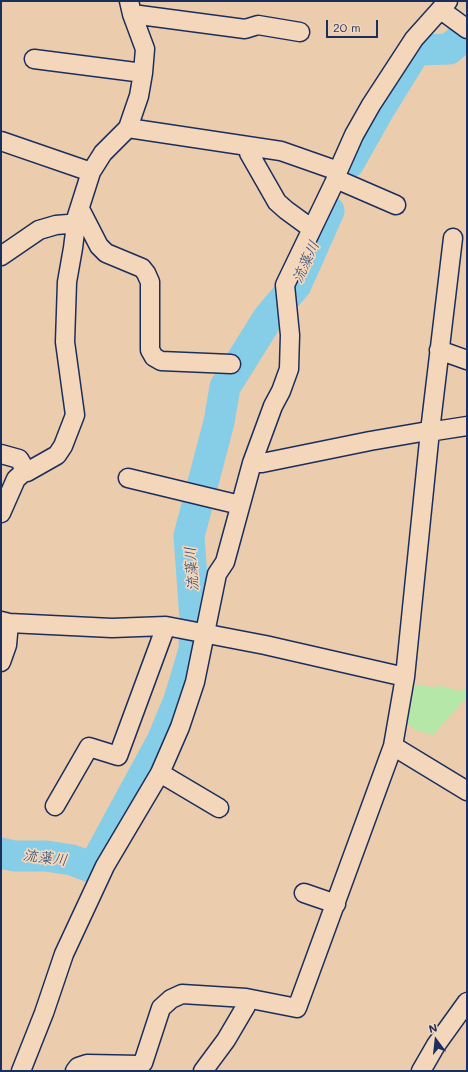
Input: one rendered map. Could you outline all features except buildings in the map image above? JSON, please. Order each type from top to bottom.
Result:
[{"type":"street","points":[[20,1071],[44,1013],[64,954],[102,873],[160,773],[180,727],[195,682],[198,632],[217,574],[225,562],[252,463],[273,406],[281,392],[289,369],[290,335],[285,285],[337,175],[354,135],[375,98],[414,39],[444,5],[466,28]]},
{"type":"street","points":[[1,513],[16,480],[24,472],[27,472],[57,455],[63,446],[75,415],[65,342],[67,282],[78,217],[91,172],[103,153],[128,128],[139,96],[145,49],[131,7],[245,29],[258,25],[300,32]]},
{"type":"street","points":[[34,59],[143,73]]},
{"type":"street","points":[[128,128],[281,151],[337,175],[396,205]]},
{"type":"street","points":[[1,141],[91,172]]},
{"type":"street","points":[[249,146],[250,153],[277,202],[312,229]]},
{"type":"street","points":[[1,256],[39,230],[78,217]]},
{"type":"street","points":[[78,217],[99,246],[106,253],[142,268],[146,273],[150,282],[150,350],[154,357],[161,361],[231,364]]},
{"type":"street","points":[[75,1071],[78,1067],[87,1064],[140,1065],[143,1063],[161,1008],[171,999],[182,994],[246,998],[297,1008],[393,746],[406,677],[430,431],[453,238]]},
{"type":"street","points":[[439,350],[467,360]]},
{"type":"street","points":[[252,463],[262,463],[370,441],[467,426]]},
{"type":"street","points":[[1,454],[19,459],[24,472]]},
{"type":"street","points":[[128,478],[240,505]]},
{"type":"street","points":[[1,662],[7,645],[5,622],[112,628],[166,626],[265,645],[406,677]]},
{"type":"street","points":[[55,806],[89,747],[118,756],[166,626]]},
{"type":"street","points":[[393,746],[467,791]]},
{"type":"street","points":[[160,773],[219,808]]},
{"type":"street","points":[[304,893],[336,904]]},
{"type":"street","points":[[202,1071],[226,1040],[246,1006],[246,998]]},
{"type":"street","points":[[420,1071],[436,1045],[467,1002]]},
{"type":"green space","points":[[407,684],[432,687],[442,686],[459,691],[467,688],[467,697],[433,735],[415,730],[403,719]]},
{"type":"waterway","name":"流藻川","points":[[349,163],[380,108],[414,53],[420,50],[449,49],[467,33]]},
{"type":"waterway","name":"流藻川","points":[[1,853],[14,856],[46,856],[72,860],[93,868],[162,741],[179,700],[194,650],[195,619],[189,536],[219,422],[225,387],[268,318],[296,285],[329,211]]}]
